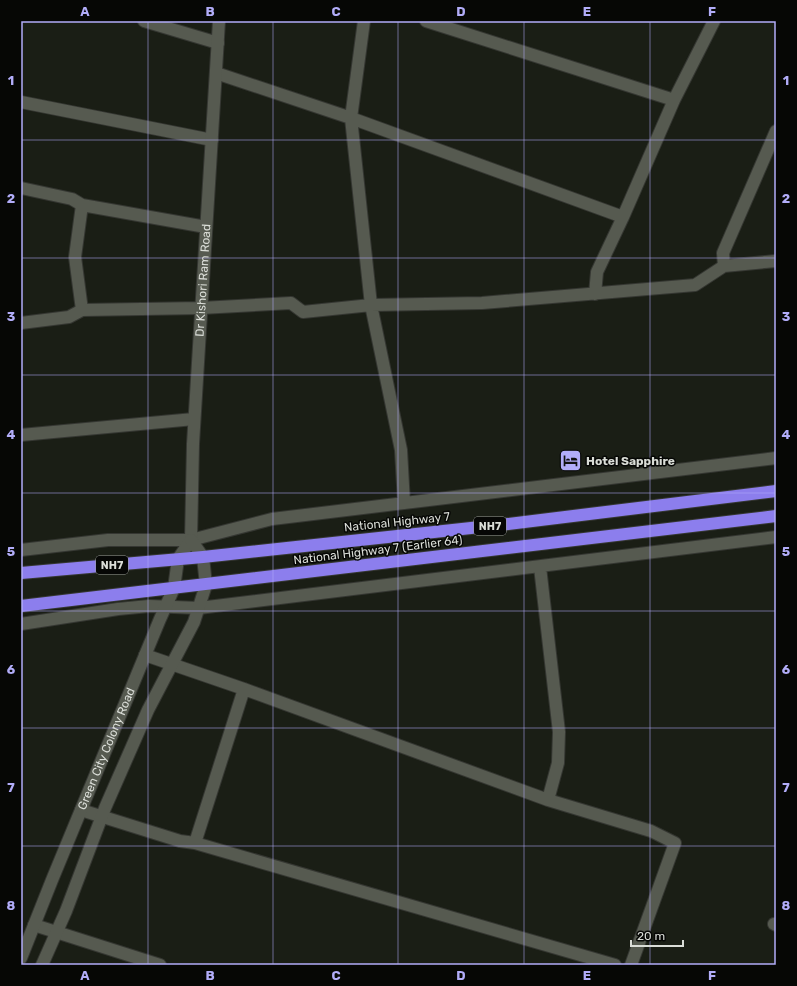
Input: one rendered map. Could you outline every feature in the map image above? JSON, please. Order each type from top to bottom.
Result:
[{"type":"highway","name":"National Highway 7","points":[[21,573],[204,557],[508,524],[776,491]]},
{"type":"highway","name":"National Highway 7 (Earlier 64)","points":[[174,588],[776,516]]},
{"type":"highway","name":"NH7","points":[[21,606],[174,588]]},
{"type":"street","points":[[144,21],[218,43]]},
{"type":"street","name":"Dr Kishori Ram Road","points":[[191,540],[194,419],[219,21]]},
{"type":"street","points":[[364,21],[351,118],[371,305],[401,450],[404,502]]},
{"type":"street","points":[[426,21],[674,100]]},
{"type":"street","points":[[595,294],[597,272],[623,217],[674,100],[714,21]]},
{"type":"street","points":[[216,73],[351,118],[623,217]]},
{"type":"street","points":[[21,102],[212,140]]},
{"type":"street","points":[[724,266],[723,252],[776,131]]},
{"type":"street","points":[[21,188],[72,199],[82,205],[206,227]]},
{"type":"street","points":[[82,205],[75,258],[82,310]]},
{"type":"street","points":[[21,323],[69,316],[82,310],[201,308],[291,303],[303,312],[371,305],[482,303],[595,294],[695,285],[724,266],[776,260]]},
{"type":"street","points":[[21,435],[194,419]]},
{"type":"street","points":[[21,550],[108,540],[191,540],[272,519],[776,458]]},
{"type":"street","points":[[21,624],[118,608],[150,606],[199,608],[250,600],[540,567],[776,537]]},
{"type":"street","points":[[42,965],[66,911],[101,817],[148,710],[194,622],[199,608],[206,584],[204,557],[191,540]]},
{"type":"street","name":"Green City Colony Road","points":[[21,958],[174,588],[178,559],[191,540]]},
{"type":"street","points":[[540,567],[559,732],[558,763],[548,800]]},
{"type":"street","points":[[145,655],[244,689],[548,800],[651,831],[675,843],[631,965]]},
{"type":"street","points":[[195,842],[244,689]]},
{"type":"street","points":[[81,810],[180,841],[195,842],[615,965]]},
{"type":"street","points":[[34,925],[160,965]]},
{"type":"place","name":"Hotel Sapphire","points":[[570,461]]}]
